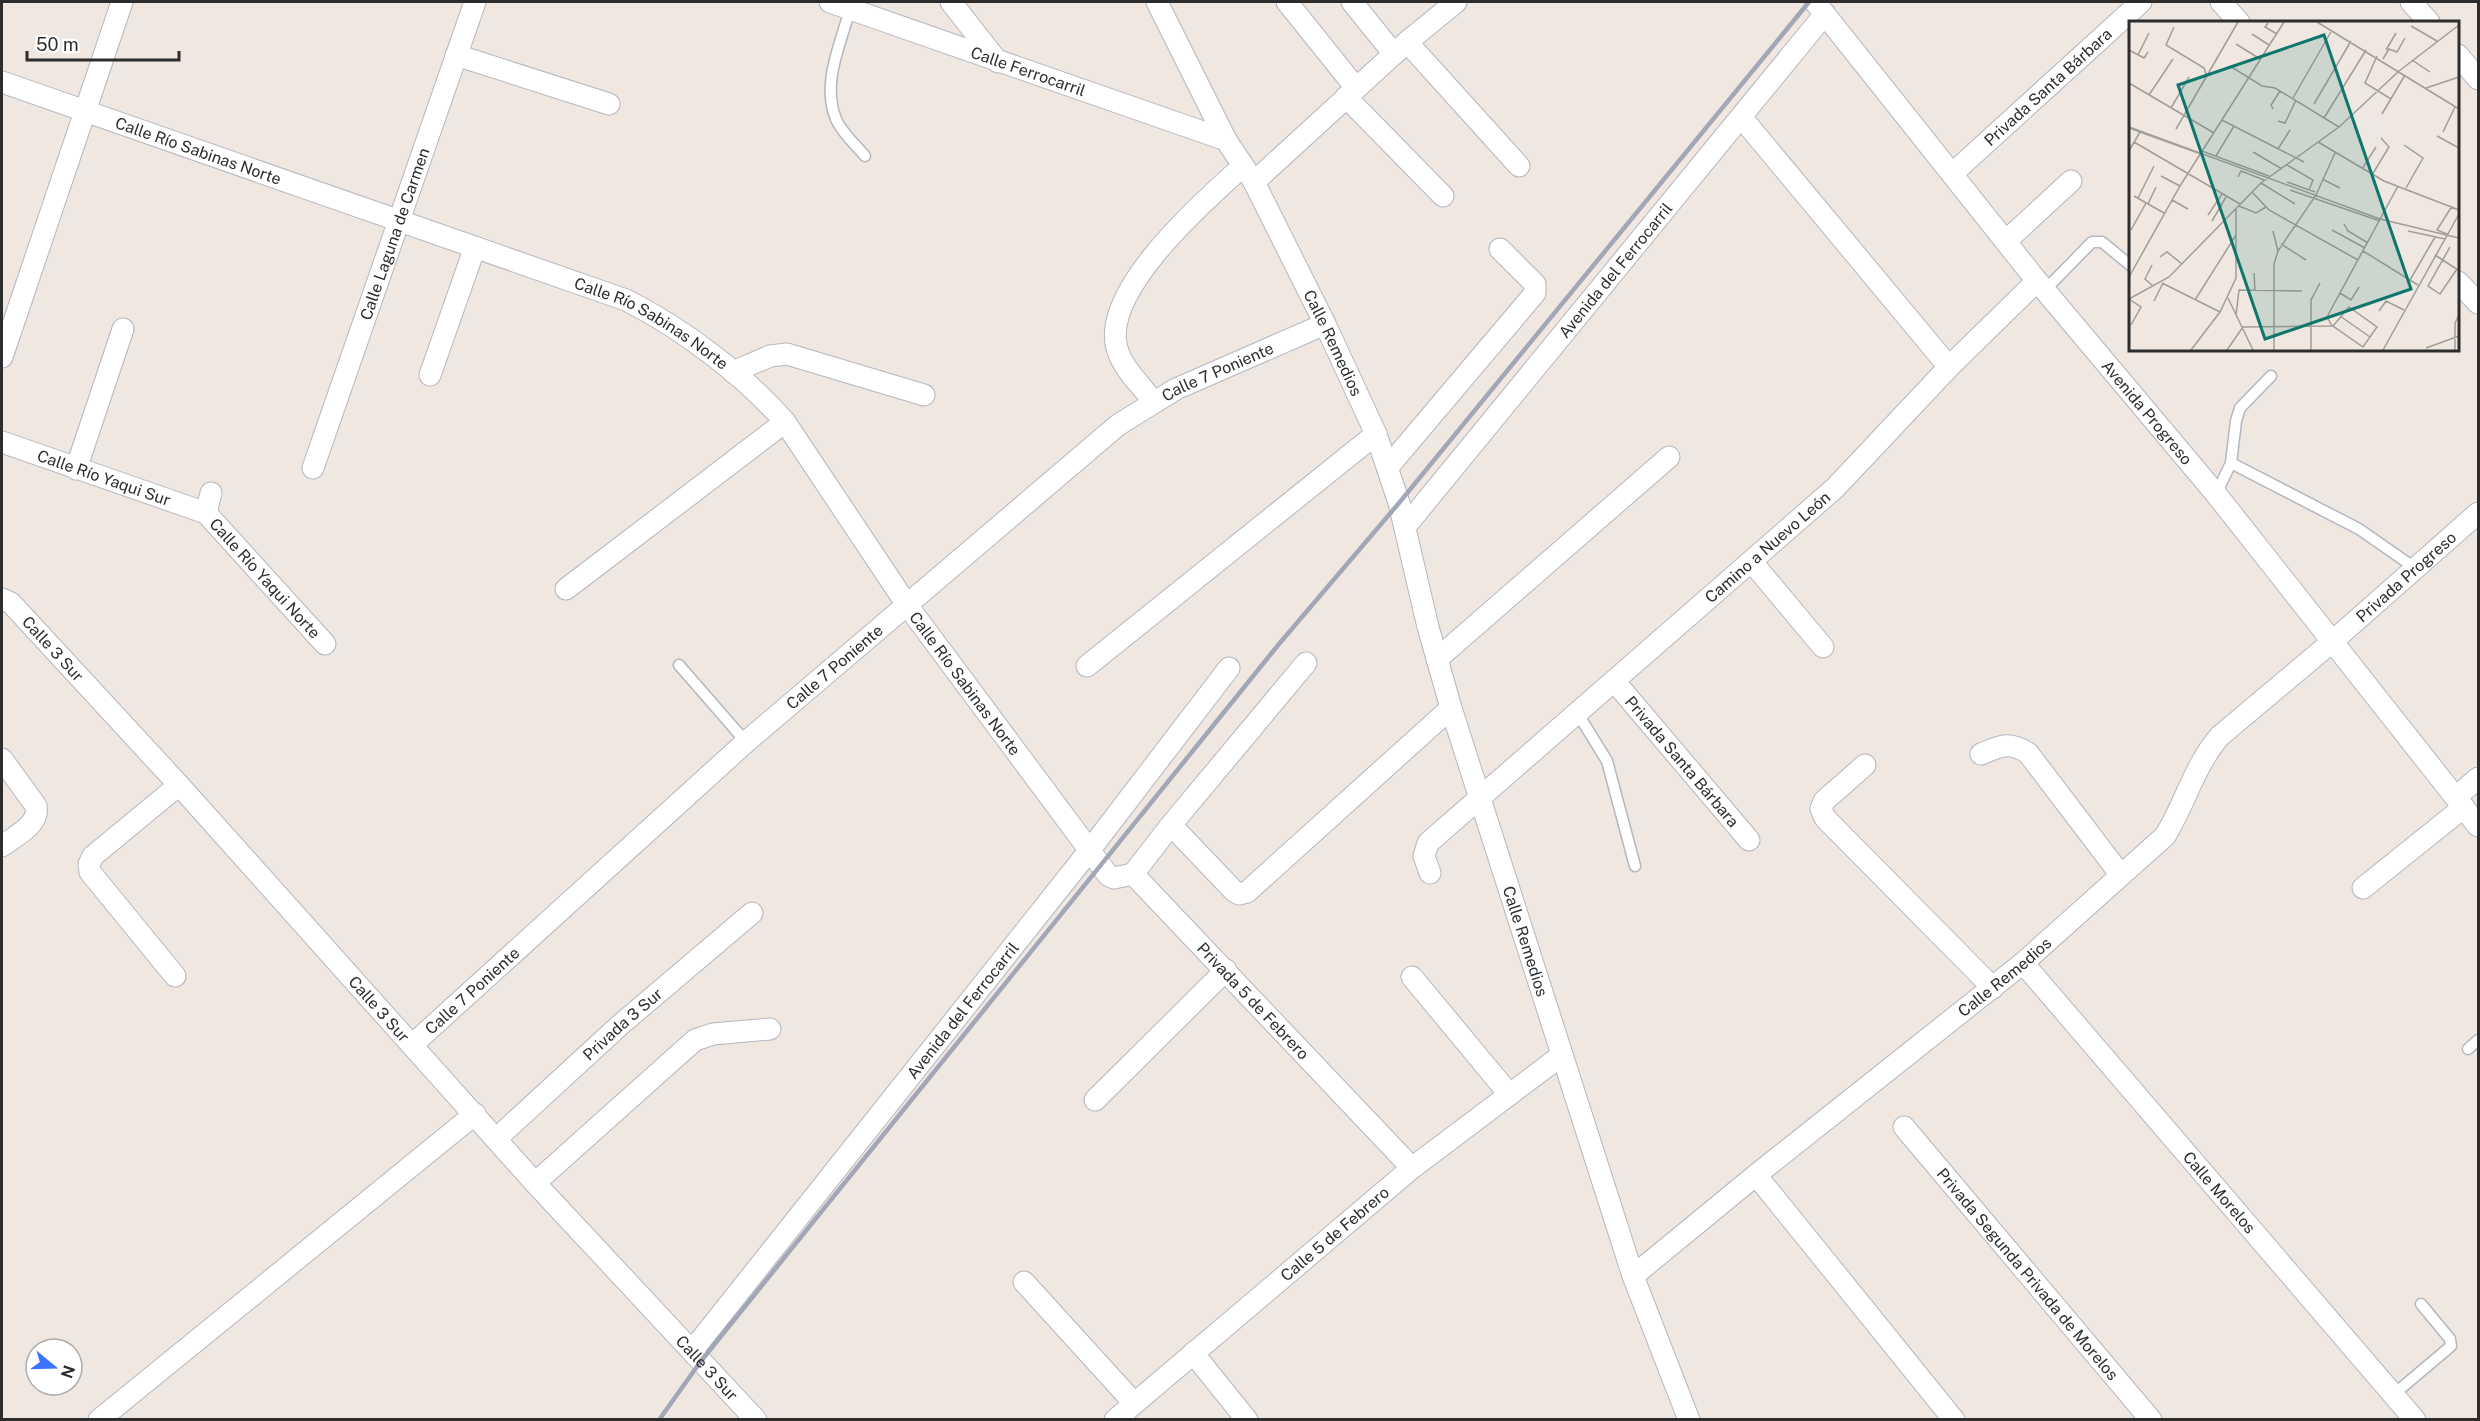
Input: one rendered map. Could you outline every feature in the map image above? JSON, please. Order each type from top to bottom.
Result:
[{"type":"street","points":[[2,357],[122,2]]},
{"type":"street","name":"Calle Laguna de Carmen","points":[[313,468],[475,2]]},
{"type":"street","name":"Calle Ferrocarril","points":[[830,2],[1226,140]]},
{"type":"street","points":[[951,2],[998,62]]},
{"type":"street","name":"Calle Remedios","points":[[1157,2],[1226,140],[1248,174],[1325,324],[1376,434],[1405,527],[1451,708],[1633,1276],[1689,1419]]},
{"type":"street","points":[[1287,2],[1352,92],[1443,196]]},
{"type":"street","points":[[1352,2],[1519,166]]},
{"type":"street","points":[[1153,401],[1122,360],[1114,330],[1126,295],[1148,261],[1248,174],[1352,92],[1400,48],[1456,2]]},
{"type":"street","name":"Privada Santa Bárbara","points":[[1953,173],[2141,2]]},
{"type":"street","points":[[2221,2],[2238,21]]},
{"type":"street","points":[[2411,2],[2428,21]]},
{"type":"street","name":"Avenida Progreso","points":[[1820,8],[2041,285],[2216,494],[2478,826]]},
{"type":"street","name":"Avenida del Ferrocarril","points":[[1405,527],[1742,118],[1820,8]]},
{"type":"street","points":[[456,55],[609,104]]},
{"type":"street","points":[[2459,57],[2478,79]]},
{"type":"street","name":"Calle Río Sabinas Norte","points":[[2,82],[626,300],[655,315],[733,372],[765,399],[785,422],[907,604],[1089,850]]},
{"type":"street","points":[[1742,118],[1949,367]]},
{"type":"street","points":[[2006,241],[2071,181]]},
{"type":"street","points":[[430,375],[475,247]]},
{"type":"street","points":[[1388,467],[1535,293],[1535,284],[1500,249]]},
{"type":"street","points":[[2459,281],[2478,283]]},
{"type":"street","points":[[2459,283],[2478,303]]},
{"type":"street","name":"Camino a Nuevo León","points":[[1430,873],[1424,856],[1428,843],[1835,488],[1949,367],[2041,285]]},
{"type":"street","name":"Calle 7 Poniente","points":[[412,1045],[746,742],[1118,425],[1153,401],[1176,389],[1325,324]]},
{"type":"street","points":[[76,469],[123,329]]},
{"type":"street","points":[[733,372],[770,356],[788,354],[924,395]]},
{"type":"street","points":[[566,589],[785,422]]},
{"type":"street","points":[[1087,666],[1376,434]]},
{"type":"street","name":"Calle Río Yaqui Sur","points":[[2,442],[76,469],[209,503]]},
{"type":"street","points":[[1437,659],[1669,457]]},
{"type":"street","name":"Calle Río Yaqui Norte","points":[[209,503],[325,644]]},
{"type":"street","name":"Privada Progreso","points":[[2333,641],[2478,513]]},
{"type":"street","points":[[1752,562],[1823,647]]},
{"type":"street","name":"Calle 3 Sur","points":[[3,599],[11,603],[179,785],[475,1114],[535,1184],[756,1419]]},
{"type":"street","name":"Calle Remedios","points":[[1633,1276],[1756,1175],[1993,988],[2164,836],[2176,817],[2208,749],[2220,736],[2333,641]]},
{"type":"street","points":[[1089,850],[1108,875],[1121,878],[1133,874],[1306,663]]},
{"type":"street","name":"Avenida del Ferrocarril","points":[[692,1352],[1089,850],[1229,668]]},
{"type":"street","name":"Privada Santa Bárbara","points":[[1615,682],[1749,840]]},
{"type":"street","points":[[1171,825],[1234,891],[1239,894],[1247,892],[1451,708]]},
{"type":"street","points":[[1982,754],[2005,745],[2018,747],[2028,753],[2120,874]]},
{"type":"street","points":[[2,759],[36,806],[38,814],[34,822],[2,846]]},
{"type":"street","points":[[1865,765],[1824,801],[1821,809],[1825,818],[1993,988]]},
{"type":"street","points":[[2363,888],[2460,802],[2478,778]]},
{"type":"street","points":[[175,976],[90,872],[89,864],[93,856],[179,785]]},
{"type":"street","name":"Privada 5 de Febrero","points":[[1133,874],[1412,1168]]},
{"type":"street","name":"Privada 3 Sur","points":[[496,1138],[620,1025],[752,913]]},
{"type":"street","name":"Calle Morelos","points":[[2023,963],[2415,1419]]},
{"type":"street","points":[[1095,1100],[1226,970]]},
{"type":"street","points":[[1412,977],[1509,1094]]},
{"type":"street","points":[[535,1184],[695,1040],[713,1034],[770,1029]]},
{"type":"street","name":"Calle 5 de Febrero","points":[[1114,1419],[1412,1168],[1562,1055]]},
{"type":"street","points":[[99,1419],[475,1114]]},
{"type":"street","name":"Privada Segunda Privada de Morelos","points":[[1904,1127],[2151,1419]]},
{"type":"street","points":[[1756,1175],[1954,1419]]},
{"type":"street","points":[[1024,1282],[1134,1403]]},
{"type":"street","points":[[1192,1353],[1247,1419]]},
{"type":"lane","points":[[850,9],[833,72],[831,104],[837,121],[865,156]]},
{"type":"lane","points":[[2041,285],[2092,242],[2102,242],[2129,264]]},
{"type":"lane","points":[[2216,494],[2231,463],[2236,421],[2240,408],[2271,376]]},
{"type":"lane","points":[[2231,463],[2359,529],[2415,568]]},
{"type":"lane","points":[[679,665],[746,742]]},
{"type":"lane","points":[[1578,714],[1607,760],[1635,866]]},
{"type":"lane","points":[[2468,1049],[2478,1040]]},
{"type":"lane","points":[[2393,1395],[2451,1346],[2450,1340],[2421,1304]]},
{"type":"railway","points":[[659,1420],[701,1361],[1279,644],[1399,503],[1809,2]]}]
